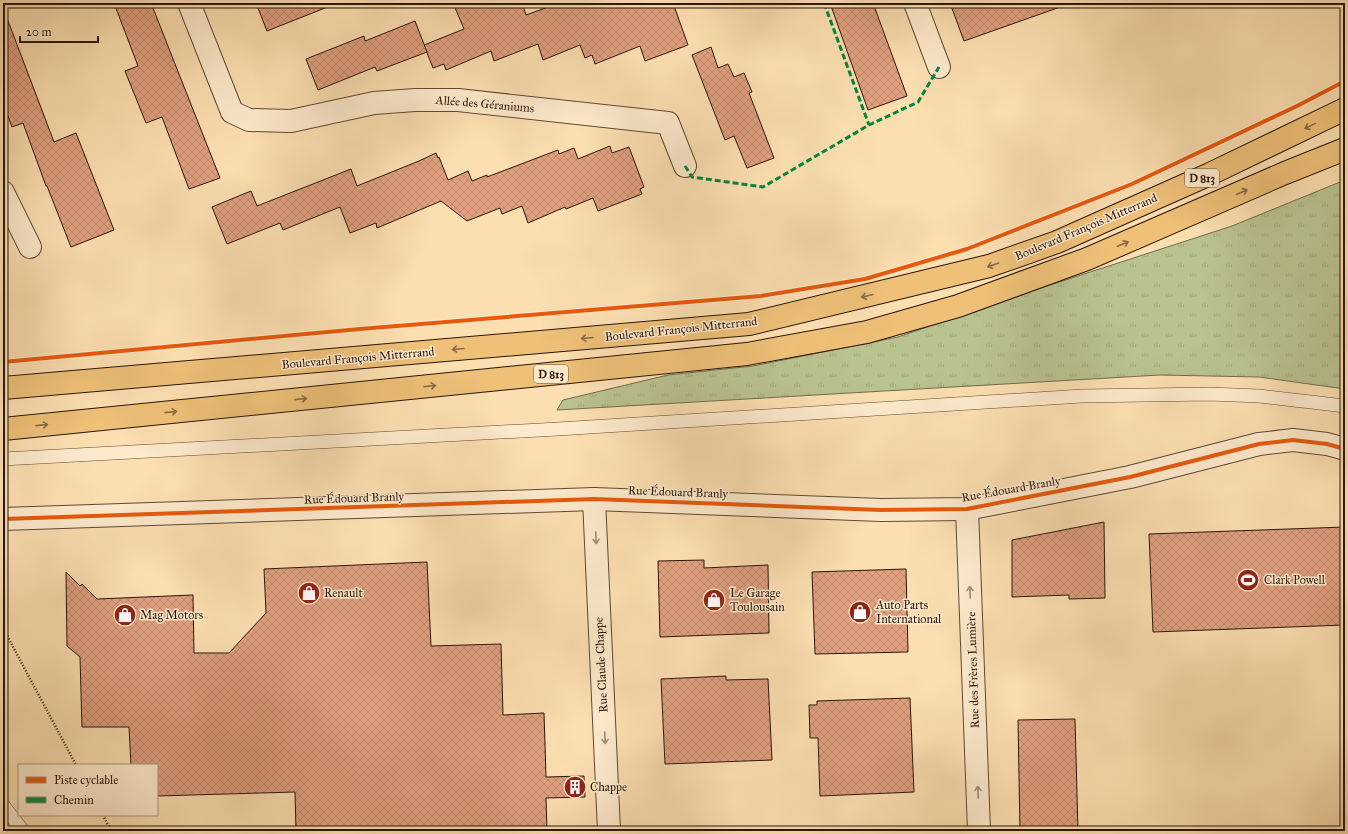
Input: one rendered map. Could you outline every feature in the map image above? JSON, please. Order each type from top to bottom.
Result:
[{"type":"main road","name":"Boulevard François Mitterrand","points":[[3,388],[749,324],[989,266],[1056,242],[1210,174],[1345,109]]},
{"type":"main road","name":"D 813","points":[[3,429],[747,354],[867,332],[958,306],[1087,259],[1285,173],[1345,149]]},
{"type":"street","name":"Allée des Géraniums","points":[[189,3],[232,112],[249,120],[292,121],[374,103],[415,100],[458,100],[668,123],[686,166]]},
{"type":"street","points":[[915,3],[939,67]]},
{"type":"street","points":[[3,192],[30,248]]},
{"type":"street","name":"Rue Édouard Branly","points":[[3,519],[594,499],[880,510],[967,509],[1130,477],[1258,444],[1293,440],[1327,444],[1345,449]]},
{"type":"street","name":"Rue Claude Chappe","points":[[594,499],[609,831]]},
{"type":"street","name":"Rue des Frères Lumière","points":[[967,509],[979,831]]},
{"type":"lane","points":[[3,460],[558,429],[1082,396],[1210,394],[1259,396],[1345,406]]},
{"type":"lane","points":[[3,805],[23,831]]},
{"type":"path","points":[[3,628],[75,764]]},
{"type":"path","points":[[103,816],[111,831]]},
{"type":"green space","points":[[1345,180],[1345,389],[1259,377],[1160,375],[557,410],[563,400],[668,375],[753,366],[898,337],[1038,289],[1232,226]]},
{"type":"building","points":[[114,3],[151,3],[220,178],[189,189],[162,117],[146,123],[125,71],[138,66]]},
{"type":"building","points":[[256,3],[334,3],[335,4],[267,31]]},
{"type":"building","points":[[453,3],[522,3],[526,15],[559,3],[673,3],[688,45],[645,61],[640,46],[595,64],[592,55],[585,58],[580,45],[543,60],[538,44],[494,61],[491,51],[446,70],[444,64],[433,68],[424,45],[464,29]]},
{"type":"building","points":[[830,3],[873,3],[907,96],[868,110]]},
{"type":"building","points":[[950,3],[1062,3],[1063,6],[964,41]]},
{"type":"building","points":[[5,13],[54,142],[76,133],[114,230],[71,247],[46,186],[23,123],[12,127],[3,103],[3,14]]},
{"type":"building","points":[[415,21],[427,52],[377,71],[375,67],[318,90],[306,59],[364,36],[365,41]]},
{"type":"building","points":[[711,47],[718,68],[728,64],[734,77],[744,73],[752,92],[749,93],[774,158],[747,168],[734,136],[725,140],[692,55]]},
{"type":"building","points":[[610,146],[612,153],[629,147],[644,187],[640,189],[642,194],[598,211],[593,198],[566,209],[565,207],[528,223],[522,206],[502,214],[500,208],[467,221],[441,201],[377,228],[376,223],[350,233],[340,207],[283,230],[280,223],[227,244],[212,207],[251,191],[257,206],[351,169],[357,186],[436,153],[448,180],[468,171],[472,181],[487,175],[487,177],[558,150],[559,154],[574,148],[578,159]]},
{"type":"building","points":[[1104,522],[1105,598],[1069,599],[1069,595],[1012,597],[1012,540]]},
{"type":"building","name":"Clark Powell","points":[[1345,527],[1345,625],[1153,632],[1149,534]]},
{"type":"building","points":[[704,560],[704,568],[768,565],[769,633],[660,637],[658,561]]},
{"type":"building","points":[[427,562],[431,646],[501,644],[503,715],[544,713],[546,777],[584,776],[585,797],[546,798],[547,831],[296,831],[295,792],[158,796],[158,764],[131,764],[129,727],[82,727],[80,657],[67,646],[66,572],[80,586],[82,584],[97,599],[193,595],[194,653],[229,653],[266,613],[264,569]]},
{"type":"building","points":[[906,569],[908,652],[815,654],[812,572]]},
{"type":"building","points":[[726,676],[726,680],[768,679],[772,760],[665,764],[661,679]]},
{"type":"building","points":[[910,698],[914,792],[820,796],[818,738],[810,738],[809,705],[817,705],[817,701]]},
{"type":"building","points":[[1075,719],[1078,831],[1020,831],[1018,720]]},
{"type":"marked path","points":[[824,3],[869,125]]},
{"type":"marked path","points":[[685,166],[692,177],[763,187],[869,125],[918,102],[939,67]]},
{"type":"cycle path","points":[[3,362],[360,329],[761,296],[865,279],[967,249],[1132,184],[1297,106],[1345,81]]},
{"type":"cycle path","points":[[3,519],[594,499],[881,510],[967,509],[1130,477],[1259,444],[1293,440],[1327,444],[1345,449]]},
{"type":"place","name":"Clark Powell","points":[[1248,580]]},
{"type":"place","name":"Renault","points":[[309,593]]},
{"type":"place","name":"Le Garage Toulousain","points":[[714,600]]},
{"type":"place","name":"Auto Parts International","points":[[860,612]]},
{"type":"place","name":"Mag Motors","points":[[125,615]]},
{"type":"place","name":"Chappe","points":[[575,787]]}]
